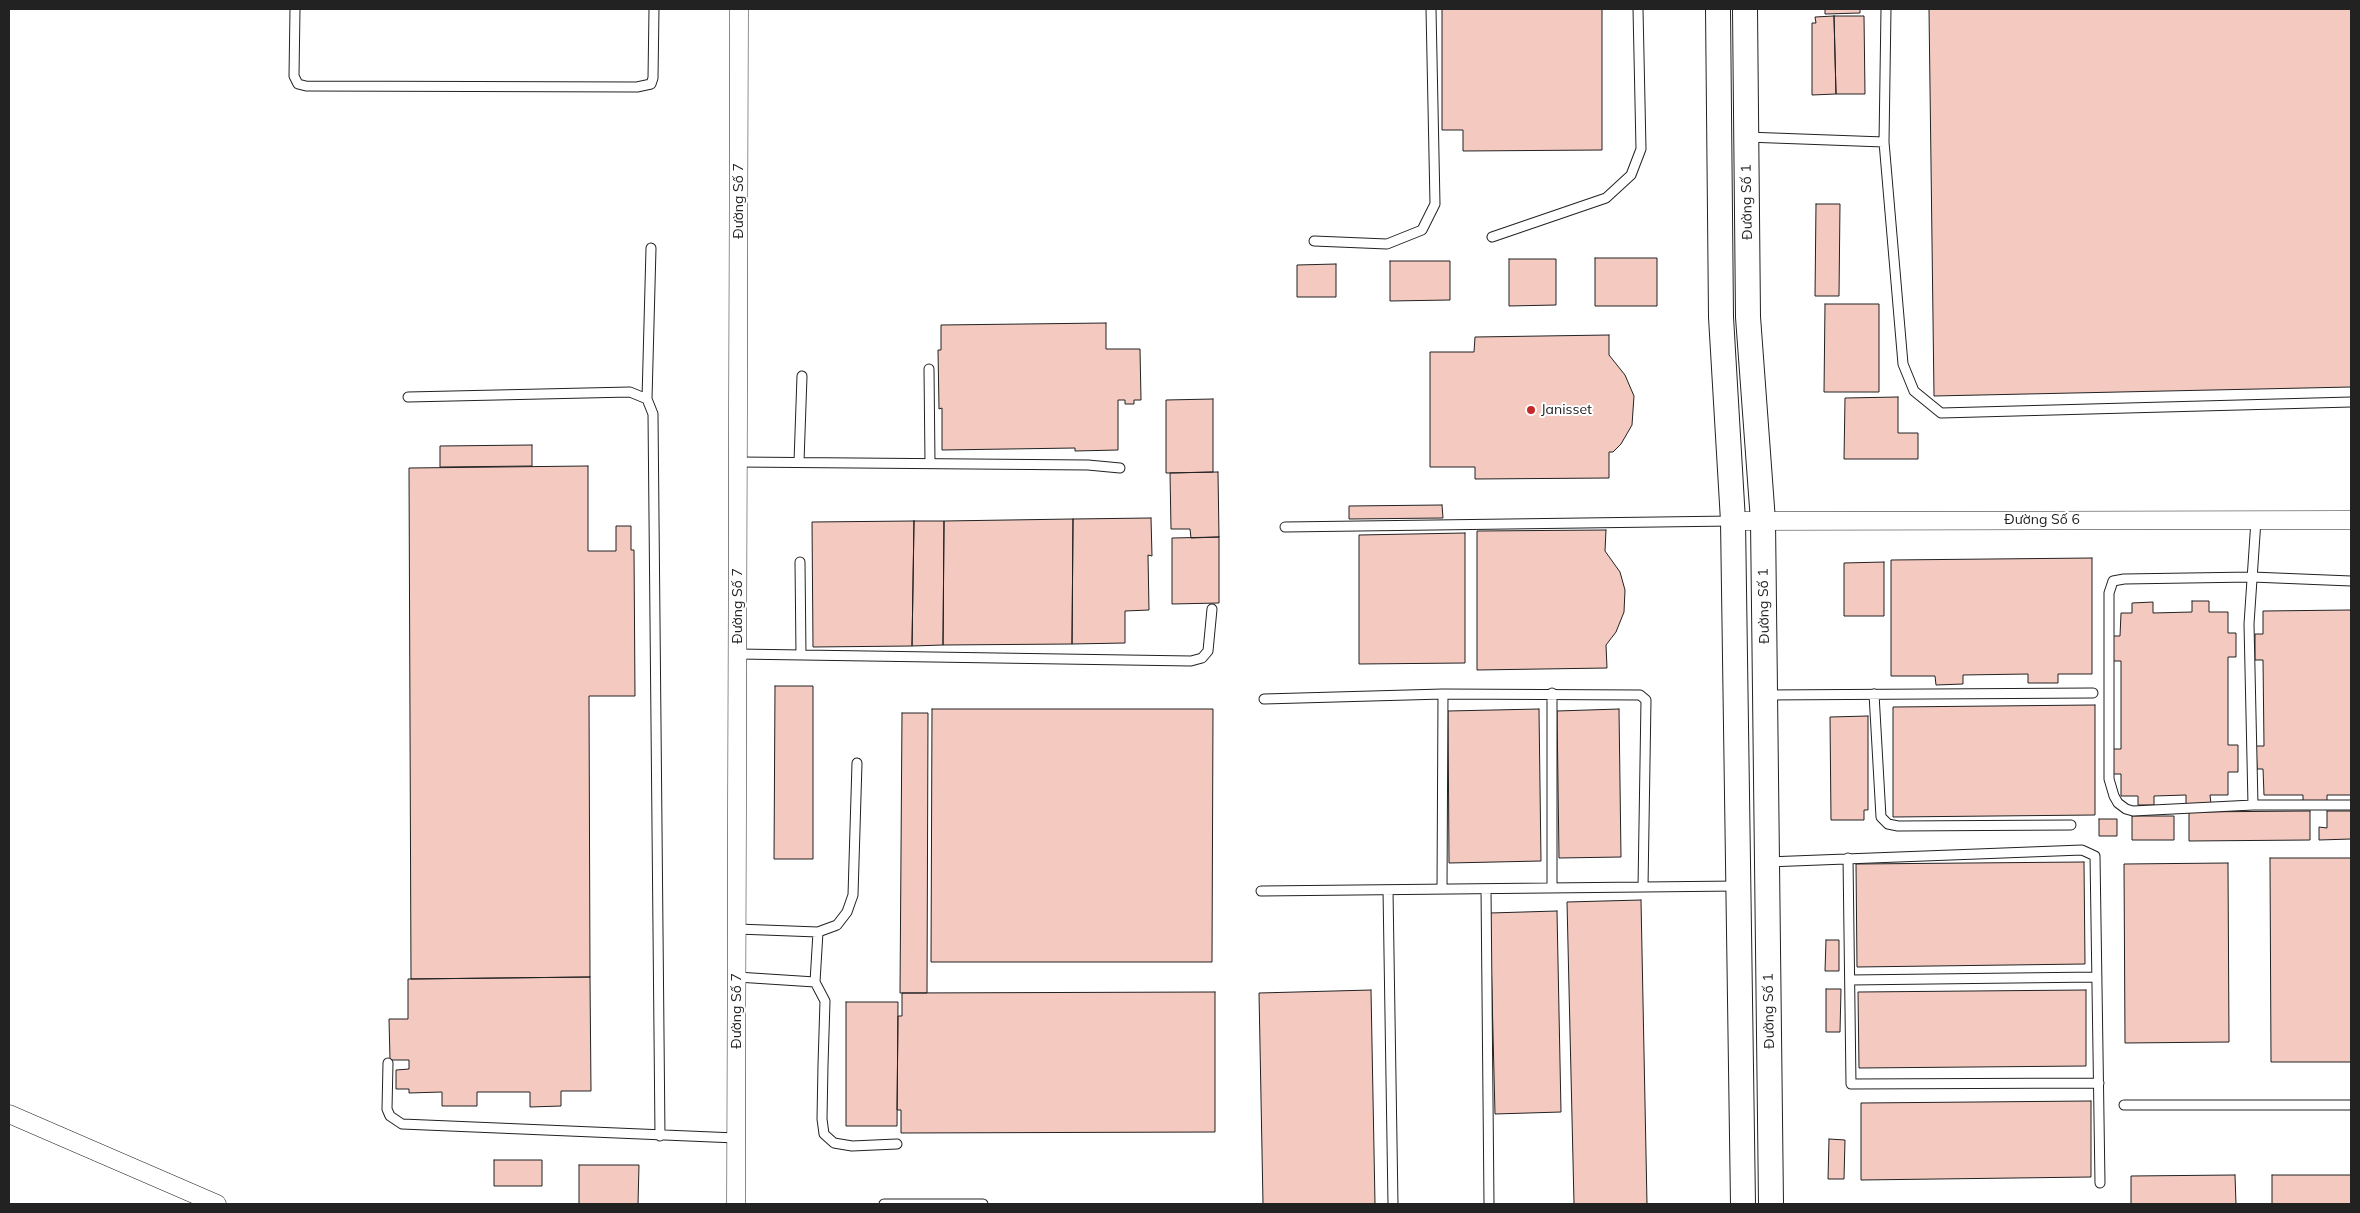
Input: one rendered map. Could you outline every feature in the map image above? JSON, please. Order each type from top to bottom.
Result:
[{"type":"street","name":"Đường Số 7","points":[[736,1204],[739,9]]},
{"type":"street","name":"Đường Số 1","points":[[1718,9],[1721,317],[1733,521],[1743,1204]]},
{"type":"street","name":"Đường Số 1","points":[[1745,9],[1748,317],[1763,521],[1771,1204]]},
{"type":"street","name":"Đường Số 6","points":[[1733,521],[2351,520]]},
{"type":"street","points":[[9,1114],[217,1204]]},
{"type":"lane","points":[[295,9],[294,76],[298,84],[306,86],[637,88],[651,84],[653,78],[654,9]]},
{"type":"lane","points":[[1314,241],[1387,244],[1422,230],[1436,204],[1431,9]]},
{"type":"lane","points":[[1492,237],[1606,198],[1631,174],[1641,149],[1638,9]]},
{"type":"lane","points":[[1886,9],[1884,142],[1903,364],[1914,391],[1941,414],[2351,402]]},
{"type":"lane","points":[[1746,137],[1884,142]]},
{"type":"lane","points":[[651,248],[647,399],[653,414],[660,1136]]},
{"type":"lane","points":[[929,369],[930,464]]},
{"type":"lane","points":[[799,462],[802,376]]},
{"type":"lane","points":[[408,397],[630,392],[647,399]]},
{"type":"lane","points":[[738,462],[1088,465],[1120,468]]},
{"type":"lane","points":[[2253,805],[2249,624],[2256,520]]},
{"type":"lane","points":[[1285,527],[1733,521]]},
{"type":"lane","points":[[800,562],[801,655]]},
{"type":"lane","points":[[2351,581],[2252,577],[2124,579],[2113,581],[2109,593],[2109,779],[2118,803],[2133,812],[2253,805],[2351,805]]},
{"type":"lane","points":[[738,654],[1191,661],[1202,658],[1208,651],[1212,609]]},
{"type":"lane","points":[[1552,693],[1552,888]]},
{"type":"lane","points":[[1264,698],[1443,694],[1634,693],[1646,700],[1643,887]]},
{"type":"lane","points":[[1765,695],[2092,693]]},
{"type":"lane","points":[[1442,889],[1443,694]]},
{"type":"lane","points":[[1874,694],[1880,817],[1888,824],[1898,826],[2071,825]]},
{"type":"lane","points":[[737,929],[818,932],[837,925],[847,912],[853,895],[856,763]]},
{"type":"lane","points":[[1767,862],[2082,850],[2095,856],[2100,1183]]},
{"type":"lane","points":[[1848,858],[1851,1084],[2099,1083]]},
{"type":"lane","points":[[1261,891],[1738,886]]},
{"type":"lane","points":[[1486,889],[1489,1204]]},
{"type":"lane","points":[[1388,890],[1393,1204]]},
{"type":"lane","points":[[818,932],[815,982],[826,1001],[822,1119],[824,1134],[834,1143],[852,1146],[897,1144]]},
{"type":"lane","points":[[1850,980],[2097,976]]},
{"type":"lane","points":[[737,977],[815,982]]},
{"type":"lane","points":[[388,1063],[387,1108],[390,1116],[402,1124],[736,1138]]},
{"type":"lane","points":[[2124,1106],[2351,1105]]},
{"type":"lane","points":[[884,1204],[983,1204]]},
{"type":"building","points":[[1442,9],[1602,9],[1602,150],[1463,151],[1463,130],[1442,130]]},
{"type":"building","points":[[1825,9],[1860,9],[1860,13],[1825,14]]},
{"type":"building","points":[[1929,9],[2351,9],[2351,387],[1934,396]]},
{"type":"building","points":[[1834,16],[1836,94],[1812,95],[1812,23],[1816,23],[1815,17]]},
{"type":"building","points":[[1834,16],[1864,16],[1865,94],[1836,94]]},
{"type":"building","points":[[1816,204],[1840,204],[1839,296],[1815,296]]},
{"type":"building","points":[[1595,258],[1657,258],[1657,306],[1595,306]]},
{"type":"building","points":[[1509,259],[1556,259],[1556,305],[1509,306]]},
{"type":"building","points":[[1390,261],[1450,261],[1450,300],[1390,301]]},
{"type":"building","points":[[1336,264],[1336,297],[1297,297],[1297,265]]},
{"type":"building","points":[[1825,304],[1879,304],[1879,392],[1824,392]]},
{"type":"building","points":[[1106,323],[1106,349],[1140,349],[1141,400],[1134,400],[1134,404],[1125,404],[1125,400],[1118,400],[1118,450],[1075,451],[1075,448],[942,450],[942,408],[939,409],[938,350],[941,350],[941,325]]},
{"type":"building","name":"Janisset","points":[[1609,335],[1609,355],[1625,375],[1634,396],[1632,425],[1621,444],[1613,452],[1609,452],[1609,478],[1475,479],[1475,467],[1430,467],[1430,352],[1474,352],[1475,337]]},
{"type":"building","points":[[1898,397],[1898,433],[1918,433],[1918,459],[1844,459],[1845,398]]},
{"type":"building","points":[[1213,399],[1213,472],[1166,473],[1166,400]]},
{"type":"building","points":[[532,445],[532,466],[440,467],[440,446]]},
{"type":"building","points":[[588,466],[588,551],[616,551],[616,526],[631,526],[631,550],[634,550],[635,696],[589,696],[590,977],[411,979],[409,468]]},
{"type":"building","points":[[1218,472],[1219,537],[1191,538],[1190,529],[1171,529],[1170,473]]},
{"type":"building","points":[[1442,505],[1443,518],[1349,519],[1349,506]]},
{"type":"building","points":[[1151,518],[1152,556],[1148,555],[1149,610],[1125,611],[1125,643],[1072,644],[1073,519]]},
{"type":"building","points":[[1073,519],[1072,644],[943,645],[944,521]]},
{"type":"building","points":[[914,521],[912,646],[813,647],[812,522]]},
{"type":"building","points":[[914,521],[944,521],[943,645],[912,646]]},
{"type":"building","points":[[1606,530],[1605,551],[1620,572],[1625,590],[1624,612],[1616,632],[1606,645],[1607,668],[1477,670],[1477,531]]},
{"type":"building","points":[[1465,533],[1465,663],[1359,664],[1359,535]]},
{"type":"building","points":[[1219,537],[1219,603],[1172,604],[1172,538]]},
{"type":"building","points":[[2092,558],[2092,674],[2058,674],[2058,683],[2028,683],[2028,674],[1963,675],[1963,684],[1936,685],[1935,676],[1891,676],[1891,560]]},
{"type":"building","points":[[1884,562],[1884,616],[1844,616],[1844,563]]},
{"type":"building","points":[[2192,601],[2209,601],[2209,612],[2228,612],[2228,633],[2236,633],[2236,657],[2228,657],[2228,745],[2238,745],[2238,772],[2228,772],[2228,795],[2210,795],[2211,804],[2186,804],[2186,795],[2154,796],[2154,805],[2138,805],[2138,796],[2121,796],[2121,774],[2111,774],[2111,749],[2121,749],[2121,661],[2110,661],[2110,636],[2120,636],[2121,613],[2132,613],[2132,603],[2153,602],[2153,613],[2192,612]]},
{"type":"building","points":[[2351,610],[2351,795],[2327,795],[2327,801],[2303,801],[2303,795],[2264,795],[2263,769],[2257,769],[2256,746],[2264,746],[2263,660],[2255,660],[2255,634],[2263,634],[2263,611]]},
{"type":"building","points":[[775,686],[813,686],[813,859],[774,859]]},
{"type":"building","points":[[2095,705],[2095,815],[1893,817],[1893,707]]},
{"type":"building","points":[[932,709],[1213,709],[1212,962],[931,962]]},
{"type":"building","points":[[1539,709],[1541,861],[1449,863],[1448,711]]},
{"type":"building","points":[[1619,709],[1621,857],[1559,858],[1557,711]]},
{"type":"building","points":[[902,713],[928,713],[927,993],[900,993]]},
{"type":"building","points":[[1868,716],[1868,810],[1864,810],[1864,820],[1831,820],[1830,717]]},
{"type":"building","points":[[2310,811],[2310,840],[2189,841],[2189,812]]},
{"type":"building","points":[[2327,811],[2351,811],[2351,839],[2319,840],[2319,827],[2327,828]]},
{"type":"building","points":[[2132,816],[2174,816],[2174,840],[2132,840]]},
{"type":"building","points":[[2099,819],[2117,819],[2117,836],[2099,836]]},
{"type":"building","points":[[2270,858],[2351,858],[2351,1062],[2271,1062]]},
{"type":"building","points":[[2084,862],[2085,964],[1857,967],[1856,864]]},
{"type":"building","points":[[2228,863],[2229,1042],[2125,1043],[2124,864]]},
{"type":"building","points":[[1641,900],[1647,1204],[1574,1204],[1567,902]]},
{"type":"building","points":[[1557,911],[1561,1112],[1495,1114],[1490,913]]},
{"type":"building","points":[[1826,940],[1839,940],[1839,971],[1825,971]]},
{"type":"building","points":[[590,977],[591,1091],[561,1091],[561,1106],[530,1107],[530,1092],[477,1092],[477,1106],[442,1106],[442,1092],[409,1093],[409,1089],[396,1089],[396,1070],[409,1069],[409,1060],[390,1060],[389,1019],[408,1019],[408,979]]},
{"type":"building","points":[[1826,989],[1841,989],[1840,1032],[1826,1032]]},
{"type":"building","points":[[1371,990],[1375,1204],[1263,1204],[1259,993]]},
{"type":"building","points":[[2086,990],[2086,1066],[1859,1068],[1858,992]]},
{"type":"building","points":[[1215,992],[1215,1132],[901,1133],[901,1110],[897,1110],[898,1016],[902,1016],[902,993]]},
{"type":"building","points":[[846,1002],[898,1002],[897,1126],[846,1126]]},
{"type":"building","points":[[2091,1101],[2091,1177],[1861,1180],[1861,1103]]},
{"type":"building","points":[[1829,1139],[1845,1140],[1844,1179],[1828,1179]]},
{"type":"building","points":[[494,1160],[542,1160],[542,1186],[494,1186]]},
{"type":"building","points":[[579,1165],[639,1165],[638,1204],[579,1204]]},
{"type":"building","points":[[2235,1175],[2236,1204],[2131,1204],[2131,1176]]},
{"type":"building","points":[[2272,1175],[2351,1175],[2351,1204],[2272,1204]]},
{"type":"place","name":"Janisset","points":[[1531,410]]}]
